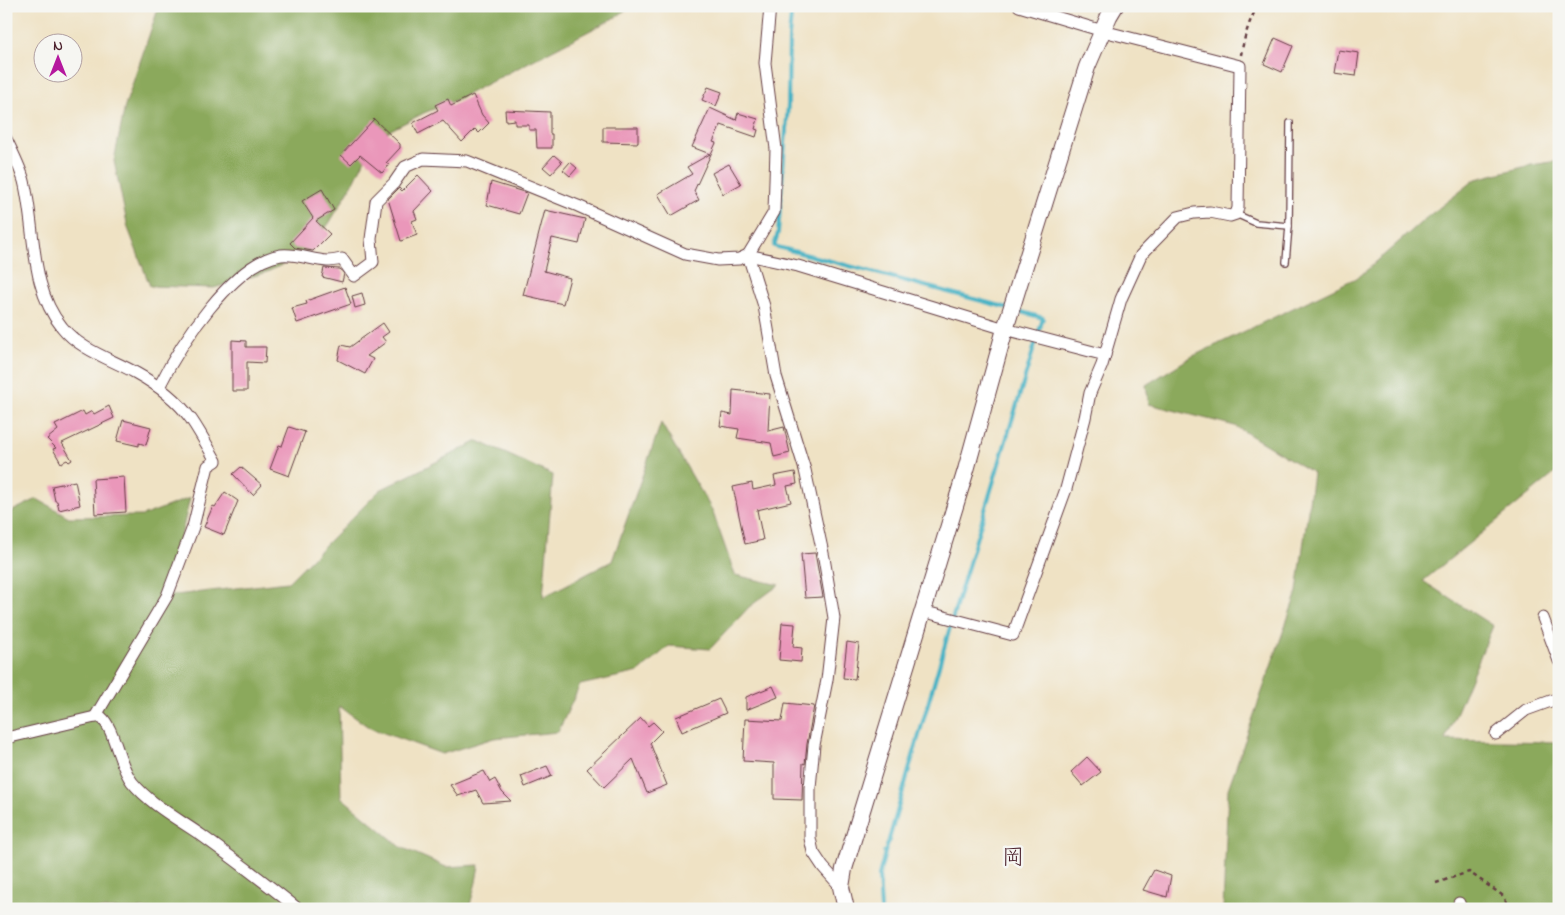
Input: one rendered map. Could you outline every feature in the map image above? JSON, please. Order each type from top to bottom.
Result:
[{"type":"street","points":[[922,611],[1013,634],[1066,489],[1090,393],[1105,355],[1121,299],[1141,255],[1178,217],[1210,212],[1230,216],[1236,214],[1238,208],[1240,66],[1103,31],[1019,6]]},
{"type":"street","points":[[846,909],[841,887],[844,869],[966,470],[1005,329],[1087,67],[1115,6]]},
{"type":"street","points":[[770,7],[765,63],[776,149],[774,212],[748,255],[764,306],[776,376],[805,470],[824,558],[834,618],[827,680],[814,745],[810,788],[810,838],[813,852],[822,867],[841,887]]},
{"type":"street","points":[[6,139],[24,181],[38,271],[47,300],[57,321],[63,329],[83,346],[135,372],[159,387],[191,419],[216,462],[208,466],[193,527],[167,596],[95,717]]},
{"type":"street","points":[[159,387],[166,372],[189,336],[217,298],[242,276],[268,258],[282,254],[328,261],[342,259],[354,276],[373,262],[371,239],[376,201],[394,184],[405,167],[422,159],[467,161],[578,206],[685,254],[718,260],[738,259],[748,255],[798,266],[1005,329],[1105,355]]},
{"type":"street","points":[[1543,618],[1559,661]]},
{"type":"street","points":[[1496,734],[1526,710],[1559,698]]},
{"type":"street","points":[[6,738],[95,717],[101,718],[110,727],[121,764],[132,782],[148,798],[248,868],[298,909]]},
{"type":"lane","points":[[1286,262],[1289,226],[1290,123]]},
{"type":"lane","points":[[1236,214],[1256,224],[1289,226]]},
{"type":"path","points":[[654,6],[770,7]]},
{"type":"path","points":[[1240,66],[1242,46],[1254,11],[1259,6]]},
{"type":"path","points":[[1436,883],[1469,872],[1502,895],[1512,909]]},
{"type":"green space","points":[[159,6],[630,6],[618,16],[458,99],[424,113],[375,138],[355,180],[330,222],[308,252],[267,272],[214,288],[150,286],[128,228],[114,161],[125,106]]},
{"type":"green space","points":[[1559,161],[1559,470],[1423,581],[1493,626],[1445,740],[1559,742],[1559,905],[1535,909],[1223,909],[1228,789],[1297,592],[1313,473],[1235,426],[1149,404],[1146,385],[1191,357],[1360,276],[1426,218],[1476,179],[1531,165]]},
{"type":"green space","points":[[661,423],[712,510],[735,575],[779,585],[749,607],[710,649],[669,646],[639,672],[580,685],[558,732],[494,738],[442,754],[370,728],[339,706],[341,797],[401,847],[446,867],[479,865],[469,909],[6,909],[6,514],[37,499],[69,517],[142,516],[190,498],[167,596],[288,582],[380,490],[478,441],[553,475],[543,597],[612,561]]},
{"type":"building","points":[[1275,38],[1293,46],[1282,72],[1264,64]]},
{"type":"building","points":[[1338,50],[1359,53],[1356,76],[1334,73]]},
{"type":"building","points":[[708,87],[722,92],[716,106],[702,100]]},
{"type":"building","points":[[473,95],[482,115],[489,123],[479,133],[475,129],[462,142],[443,121],[418,134],[413,123],[438,110],[435,105],[448,99],[451,106]]},
{"type":"building","points":[[710,108],[736,120],[738,113],[758,119],[755,129],[758,130],[756,137],[721,125],[713,142],[716,143],[694,191],[699,200],[671,216],[658,194],[692,174],[687,167],[710,154],[692,147]]},
{"type":"building","points":[[505,110],[550,112],[552,148],[537,148],[536,130],[529,130],[529,125],[515,125],[515,120],[506,121]]},
{"type":"building","points":[[374,119],[400,144],[400,148],[386,163],[389,165],[382,173],[360,155],[351,164],[341,155]]},
{"type":"building","points":[[603,127],[638,127],[638,143],[603,142]]},
{"type":"building","points":[[554,155],[562,162],[551,174],[543,167]]},
{"type":"building","points":[[570,162],[577,168],[570,176],[563,170]]},
{"type":"building","points":[[729,164],[741,184],[723,194],[712,173]]},
{"type":"building","points":[[418,175],[433,191],[414,211],[417,219],[412,221],[417,235],[401,241],[388,199],[399,188],[402,191]]},
{"type":"building","points":[[491,182],[527,193],[519,214],[487,205]]},
{"type":"building","points":[[322,189],[334,210],[316,221],[330,234],[313,251],[295,248],[290,243],[313,218],[302,201]]},
{"type":"building","points":[[545,210],[585,219],[579,244],[552,238],[544,271],[570,278],[563,304],[523,295]]},
{"type":"building","points":[[324,268],[340,269],[344,274],[342,282],[322,277]]},
{"type":"building","points":[[345,287],[351,304],[297,323],[292,308],[307,304],[306,301]]},
{"type":"building","points":[[362,293],[365,305],[355,308],[352,296]]},
{"type":"building","points":[[383,323],[389,332],[382,337],[386,342],[367,356],[373,359],[365,374],[338,360],[341,345],[350,347]]},
{"type":"building","points":[[232,340],[246,341],[246,347],[266,347],[265,363],[247,362],[247,391],[232,391]]},
{"type":"building","points":[[733,390],[770,394],[768,431],[784,427],[790,453],[774,457],[771,443],[737,438],[739,429],[720,426],[722,413],[732,415]]},
{"type":"building","points":[[109,406],[114,418],[62,443],[72,460],[61,463],[53,449],[56,448],[47,439],[58,430],[55,425],[83,411],[85,415],[92,411],[94,414]]},
{"type":"building","points":[[123,420],[151,427],[146,445],[139,443],[139,446],[117,441]]},
{"type":"building","points":[[289,427],[305,432],[289,476],[270,469],[279,445],[282,446]]},
{"type":"building","points":[[241,467],[262,485],[253,495],[233,474]]},
{"type":"building","points":[[795,472],[797,484],[787,486],[791,502],[757,510],[763,540],[745,544],[733,487],[752,483],[753,490],[776,485],[774,476]]},
{"type":"building","points":[[124,477],[126,512],[95,514],[93,479]]},
{"type":"building","points":[[75,481],[80,505],[59,510],[52,486]]},
{"type":"building","points":[[225,492],[238,501],[224,535],[204,527],[213,506],[215,507]]},
{"type":"building","points":[[815,553],[823,597],[805,598],[801,554]]},
{"type":"building","points":[[782,623],[795,624],[793,647],[802,648],[801,662],[779,660]]},
{"type":"building","points":[[847,642],[859,644],[855,679],[843,678]]},
{"type":"building","points":[[773,686],[778,697],[746,710],[746,697]]},
{"type":"building","points":[[719,699],[726,713],[682,732],[676,717]]},
{"type":"building","points":[[785,703],[814,706],[805,764],[803,763],[802,800],[774,799],[774,763],[743,761],[745,719],[782,721]]},
{"type":"building","points":[[641,718],[648,726],[653,722],[662,731],[650,743],[667,785],[647,793],[633,759],[604,787],[587,769]]},
{"type":"building","points":[[1087,757],[1101,772],[1083,786],[1071,772]]},
{"type":"building","points":[[547,766],[552,776],[525,787],[521,776]]},
{"type":"building","points":[[484,771],[490,782],[495,779],[502,792],[511,801],[483,803],[476,790],[458,796],[450,785]]},
{"type":"building","points":[[1154,870],[1171,876],[1167,897],[1143,890]]},
{"type":"waterway","points":[[792,6],[789,36],[788,105],[778,233],[774,246],[1008,308]]},
{"type":"waterway","points":[[881,909],[879,875],[884,852],[1043,318],[1015,310]]},
{"type":"district","name":"岡","points":[[1013,859]]}]
